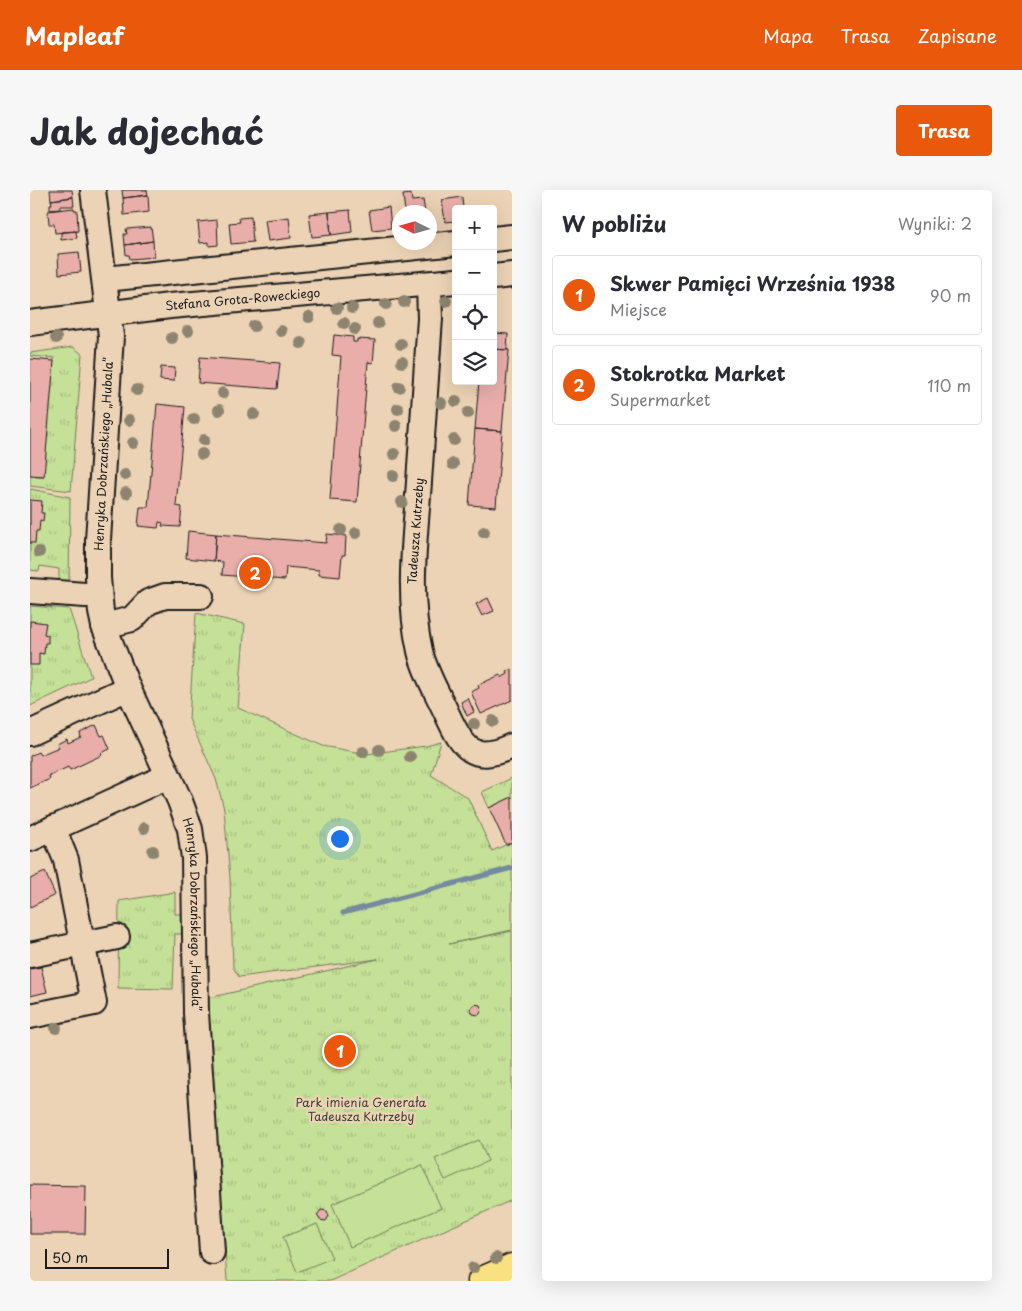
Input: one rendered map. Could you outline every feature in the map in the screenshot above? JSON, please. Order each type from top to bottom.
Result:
[{"type":"main road","points":[[482,1281],[512,1268]]},
{"type":"street","name":"Henryka Dobrzańskiego „Hubala”","points":[[94,190],[111,336],[98,540],[99,594],[104,626],[128,688],[186,815],[192,844],[195,873],[196,1013],[212,1252]]},
{"type":"street","points":[[497,239],[512,237]]},
{"type":"street","points":[[105,279],[452,243]]},
{"type":"street","points":[[497,277],[512,275]]},
{"type":"street","name":"Stefana Grota-Roweckiego","points":[[30,323],[170,306],[452,281]]},
{"type":"street","name":"Tadeusza Kutrzeby","points":[[430,284],[430,319],[412,577],[417,634],[426,668],[457,736],[472,750],[482,755],[497,753],[512,746]]},
{"type":"street","points":[[30,591],[85,595],[99,594]]},
{"type":"street","points":[[104,626],[132,619],[148,602],[165,596],[201,596]]},
{"type":"street","points":[[30,733],[128,688]]},
{"type":"street","points":[[30,839],[168,776]]},
{"type":"street","points":[[30,1016],[94,1003],[66,860],[53,828]]},
{"type":"street","points":[[30,955],[117,937]]},
{"type":"green space","points":[[73,347],[82,354],[71,491],[30,486],[30,476],[43,477],[54,358],[30,356],[30,353]]},
{"type":"green space","points":[[30,489],[70,497],[69,586],[59,586],[59,569],[40,566],[39,571],[30,570]]},
{"type":"green space","points":[[30,606],[69,609],[91,677],[30,706]]},
{"type":"green space","name":"Park imienia Generała Tadeusza Kutrzeby","points":[[196,613],[245,624],[238,708],[323,746],[366,754],[426,746],[441,742],[431,775],[468,798],[492,851],[512,842],[512,930],[449,944],[512,931],[512,1200],[330,1281],[227,1281],[208,998],[378,959],[239,977],[233,967],[230,878],[224,809],[216,779],[189,719]]},
{"type":"green space","points":[[512,778],[512,797],[489,808],[482,792]]},
{"type":"green space","points":[[175,892],[175,914],[183,914],[184,934],[175,934],[173,989],[118,988],[119,901]]},
{"type":"green space","points":[[479,1140],[488,1161],[445,1180],[435,1159]]},
{"type":"green space","points":[[422,1165],[441,1208],[350,1247],[332,1204]]},
{"type":"green space","points":[[317,1224],[332,1258],[297,1272],[283,1237]]},
{"type":"building","points":[[50,190],[72,190],[73,197],[51,200]]},
{"type":"building","points":[[122,190],[147,190],[148,195],[123,198]]},
{"type":"building","points":[[411,194],[412,201],[423,200],[424,205],[404,205],[403,195]]},
{"type":"building","points":[[148,195],[149,212],[124,215],[123,198]]},
{"type":"building","points":[[73,197],[74,206],[60,206],[60,209],[50,210],[51,200]]},
{"type":"building","points":[[462,197],[463,205],[452,205],[452,221],[445,222],[442,200]]},
{"type":"building","points":[[389,207],[391,228],[372,230],[369,210]]},
{"type":"building","points":[[74,208],[74,210],[77,210],[78,231],[55,233],[54,224],[49,224],[48,211]]},
{"type":"building","points":[[350,210],[352,232],[331,235],[329,212]]},
{"type":"building","points":[[329,212],[331,235],[312,237],[309,214]]},
{"type":"building","points":[[251,217],[253,242],[231,244],[229,223],[240,222],[239,218]]},
{"type":"building","points":[[289,217],[291,238],[268,241],[265,220]]},
{"type":"building","points":[[217,220],[218,245],[209,246],[209,242],[200,243],[198,222]]},
{"type":"building","points":[[151,227],[153,241],[125,245],[124,234],[127,234],[126,229]]},
{"type":"building","points":[[76,231],[77,238],[61,240],[61,232]]},
{"type":"building","points":[[153,241],[154,257],[130,259],[129,255],[126,255],[125,245]]},
{"type":"building","points":[[79,252],[81,272],[59,274],[58,254]]},
{"type":"building","points":[[497,333],[508,334],[507,350],[497,349]]},
{"type":"building","points":[[334,335],[353,337],[353,342],[357,342],[357,339],[375,340],[373,363],[368,362],[357,502],[330,500],[341,356],[332,355]]},
{"type":"building","points":[[497,349],[509,350],[502,431],[475,429],[479,385],[497,385]]},
{"type":"building","points":[[200,357],[280,363],[277,389],[198,383]]},
{"type":"building","points":[[30,359],[54,361],[44,476],[30,475]]},
{"type":"building","points":[[161,367],[175,368],[174,381],[160,380]]},
{"type":"building","points":[[157,404],[185,407],[176,506],[182,507],[180,527],[162,526],[163,523],[159,522],[158,528],[138,526],[140,507],[148,507]]},
{"type":"building","points":[[475,429],[502,431],[496,507],[469,505]]},
{"type":"building","points":[[30,500],[42,501],[41,513],[44,513],[43,521],[40,520],[39,531],[36,531],[35,543],[30,543]]},
{"type":"building","points":[[188,531],[216,534],[214,561],[186,558]]},
{"type":"building","points":[[216,534],[326,543],[327,534],[346,536],[345,555],[342,555],[340,577],[319,575],[319,570],[286,567],[285,580],[222,575],[223,562],[214,561]]},
{"type":"building","points":[[488,598],[494,611],[482,616],[476,604]]},
{"type":"building","points":[[30,621],[46,623],[44,634],[48,635],[48,643],[45,643],[44,654],[39,653],[39,665],[30,665]]},
{"type":"building","points":[[512,669],[512,700],[481,714],[471,692],[479,688],[478,685],[500,675],[501,678]]},
{"type":"building","points":[[468,698],[474,712],[467,716],[461,702]]},
{"type":"building","points":[[96,725],[101,736],[104,735],[110,749],[101,753],[102,755],[70,770],[68,767],[49,776],[50,779],[30,788],[30,756],[38,752],[40,755],[59,747],[57,744],[67,739],[68,743],[81,737],[80,733]]},
{"type":"building","points":[[512,797],[512,842],[506,845],[489,808]]},
{"type":"building","points":[[45,872],[55,895],[30,907],[30,879]]},
{"type":"building","points":[[41,967],[47,992],[30,996],[30,969]]},
{"type":"building","points":[[474,1004],[480,1005],[482,1010],[479,1015],[473,1014],[470,1009]]},
{"type":"building","points":[[30,1185],[86,1186],[85,1234],[30,1234]]},
{"type":"building","points":[[321,1210],[327,1211],[329,1216],[326,1221],[320,1220],[317,1215]]},
{"type":"waterway","points":[[343,913],[512,868]]},
{"type":"place","name":"Stokrotka Market","points":[[255,573]]},
{"type":"place","name":"Skwer Pamięci Września 1938","points":[[340,1051]]}]
